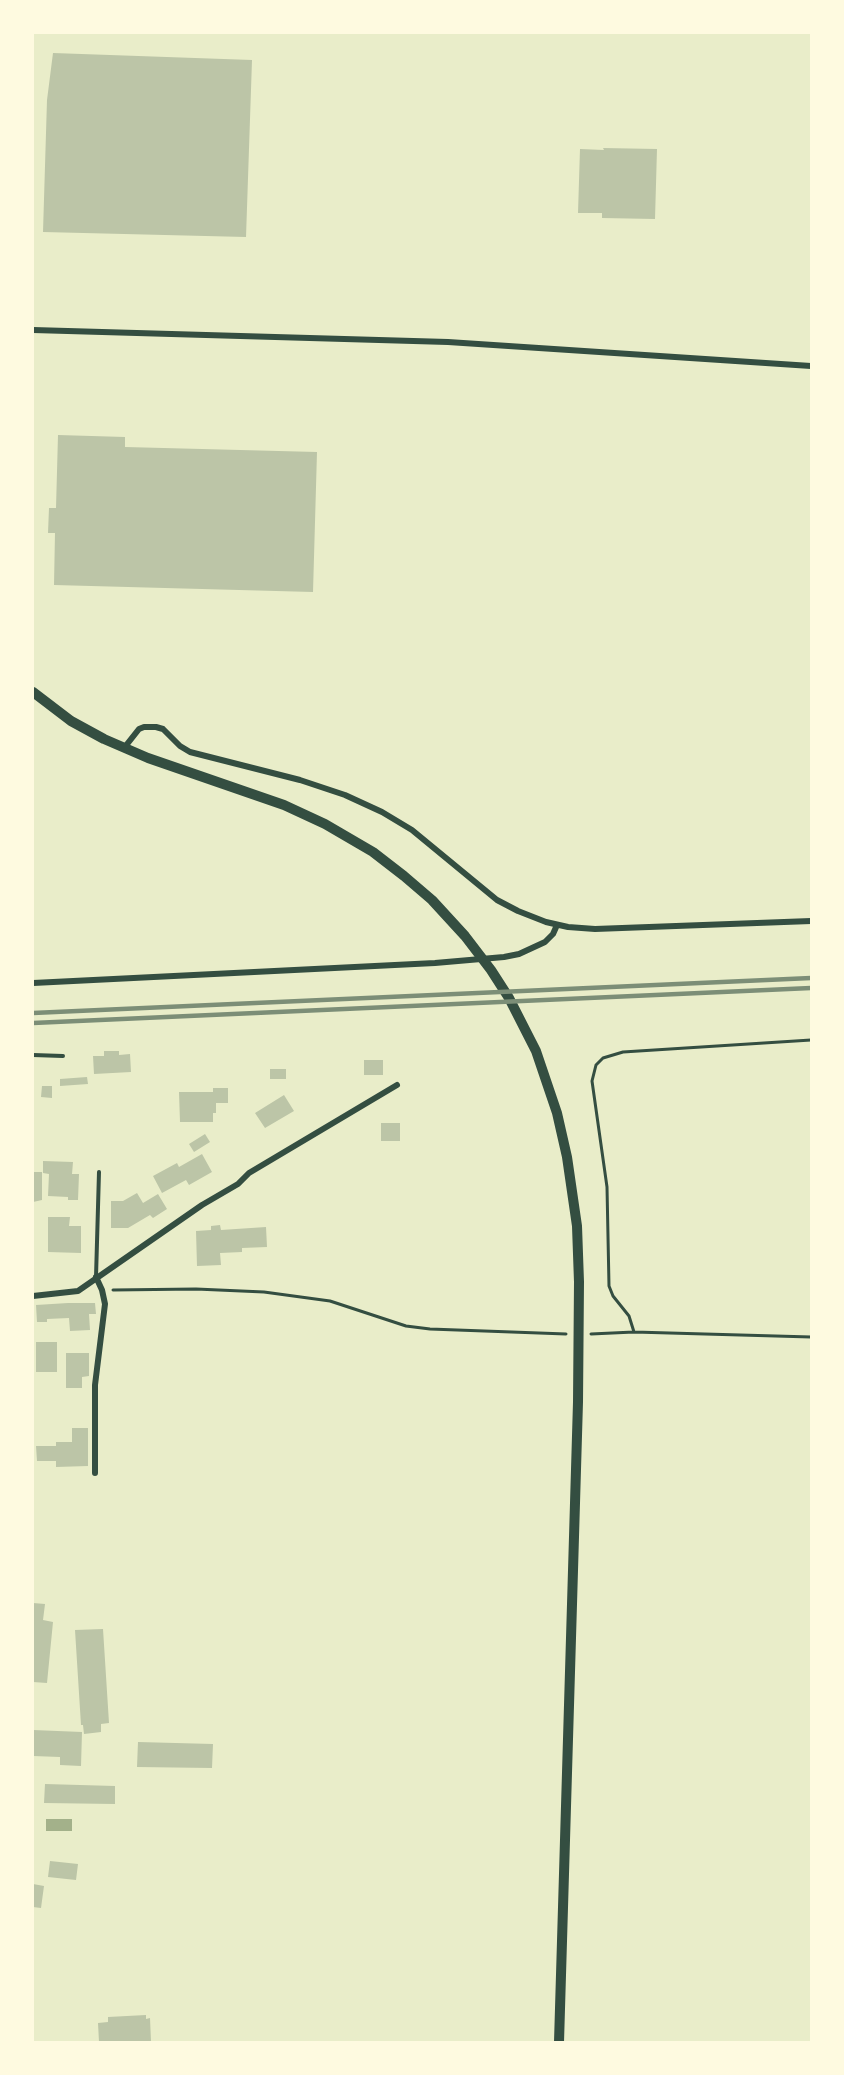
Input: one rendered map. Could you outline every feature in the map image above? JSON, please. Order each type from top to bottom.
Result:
[{"type":"main road","points":[[33,692],[71,721],[124,748],[264,798],[334,829],[366,848],[404,876],[432,900],[491,970],[530,1037],[544,1070],[557,1113],[572,1182],[577,1234],[580,1334],[559,2042]]},
{"type":"street","points":[[33,330],[448,342],[811,366]]},
{"type":"street","points":[[124,748],[139,729],[156,727],[163,729],[180,746],[190,752],[300,780],[345,795],[382,812],[412,830],[477,885],[508,907],[557,925],[596,929],[811,921]]},
{"type":"street","points":[[33,983],[435,963],[504,957],[519,954],[545,942],[553,934],[557,925]]},
{"type":"street","points":[[33,1296],[78,1291],[202,1204],[238,1184],[249,1173],[397,1085]]},
{"type":"street","points":[[95,1473],[95,1385],[104,1316],[102,1290],[96,1277]]},
{"type":"lane","points":[[33,1055],[63,1056]]},
{"type":"lane","points":[[96,1277],[99,1172]]},
{"type":"path","points":[[634,1332],[630,1316],[613,1296],[609,1286],[607,1188],[592,1081],[596,1065],[603,1058],[623,1052],[811,1040]]},
{"type":"path","points":[[102,1290],[196,1289],[264,1292],[330,1301],[406,1326],[430,1329],[580,1334],[634,1332],[811,1337]]},
{"type":"shaded area","points":[[46,1819],[72,1819],[72,1831],[46,1831]]},
{"type":"building","points":[[53,53],[252,60],[246,237],[43,232],[47,100]]},
{"type":"building","points":[[603,148],[657,149],[655,219],[602,218],[602,213],[578,213],[580,149],[604,150]]},
{"type":"building","points":[[58,435],[125,437],[125,447],[317,452],[313,592],[54,585],[55,533],[48,533],[49,508],[56,508]]},
{"type":"building","points":[[104,1051],[119,1051],[119,1055],[130,1054],[131,1072],[94,1074],[93,1056],[104,1056]]},
{"type":"building","points":[[364,1060],[383,1060],[383,1075],[364,1075]]},
{"type":"building","points":[[270,1069],[286,1069],[286,1079],[270,1079]]},
{"type":"building","points":[[87,1077],[88,1084],[60,1086],[60,1079]]},
{"type":"building","points":[[42,1086],[52,1086],[52,1098],[41,1097]]},
{"type":"building","points":[[213,1088],[228,1088],[228,1103],[216,1103],[213,1122],[180,1122],[179,1092],[213,1092]]},
{"type":"building","points":[[284,1095],[294,1111],[265,1128],[255,1113]]},
{"type":"building","points":[[381,1123],[400,1123],[400,1141],[381,1141]]},
{"type":"building","points":[[205,1134],[210,1142],[194,1152],[189,1144]]},
{"type":"building","points":[[202,1154],[212,1172],[189,1185],[186,1180],[162,1193],[153,1176],[177,1163],[179,1167]]},
{"type":"building","points":[[43,1161],[73,1162],[72,1174],[79,1174],[78,1200],[48,1196],[49,1174],[43,1173]]},
{"type":"building","points":[[33,1172],[42,1172],[42,1200],[33,1202]]},
{"type":"building","points":[[137,1193],[143,1203],[158,1194],[167,1209],[153,1218],[150,1215],[128,1228],[111,1228],[111,1201],[123,1201]]},
{"type":"building","points":[[48,1217],[70,1217],[69,1226],[81,1226],[81,1253],[48,1252]]},
{"type":"building","points":[[220,1225],[221,1230],[266,1227],[267,1247],[242,1248],[242,1252],[220,1253],[221,1265],[197,1266],[196,1231],[211,1230],[211,1226]]},
{"type":"building","points":[[95,1303],[96,1314],[89,1314],[90,1330],[70,1331],[69,1318],[37,1322],[36,1305]]},
{"type":"building","points":[[36,1342],[57,1342],[57,1372],[36,1372]]},
{"type":"building","points":[[66,1353],[89,1353],[89,1376],[82,1377],[82,1388],[66,1388]]},
{"type":"building","points":[[72,1428],[88,1428],[88,1466],[56,1467],[56,1461],[37,1461],[36,1446],[56,1446],[56,1442],[72,1442]]},
{"type":"building","points":[[33,1603],[45,1604],[43,1620],[53,1622],[47,1683],[33,1682]]},
{"type":"building","points":[[103,1629],[109,1723],[101,1724],[101,1732],[84,1734],[83,1725],[81,1725],[75,1630]]},
{"type":"building","points":[[33,1730],[82,1732],[81,1766],[60,1765],[60,1757],[33,1756]]},
{"type":"building","points":[[138,1742],[213,1744],[212,1768],[137,1767]]},
{"type":"building","points":[[45,1784],[115,1786],[115,1804],[44,1803]]},
{"type":"building","points":[[50,1861],[78,1864],[76,1880],[48,1877]]},
{"type":"building","points":[[33,1884],[44,1886],[41,1908],[33,1907]]},
{"type":"building","points":[[146,2015],[146,2019],[150,2018],[151,2042],[99,2042],[98,2023],[108,2022],[108,2017]]},
{"type":"railway","points":[[33,1013],[811,978]]},
{"type":"railway","points":[[33,1023],[811,988]]}]
